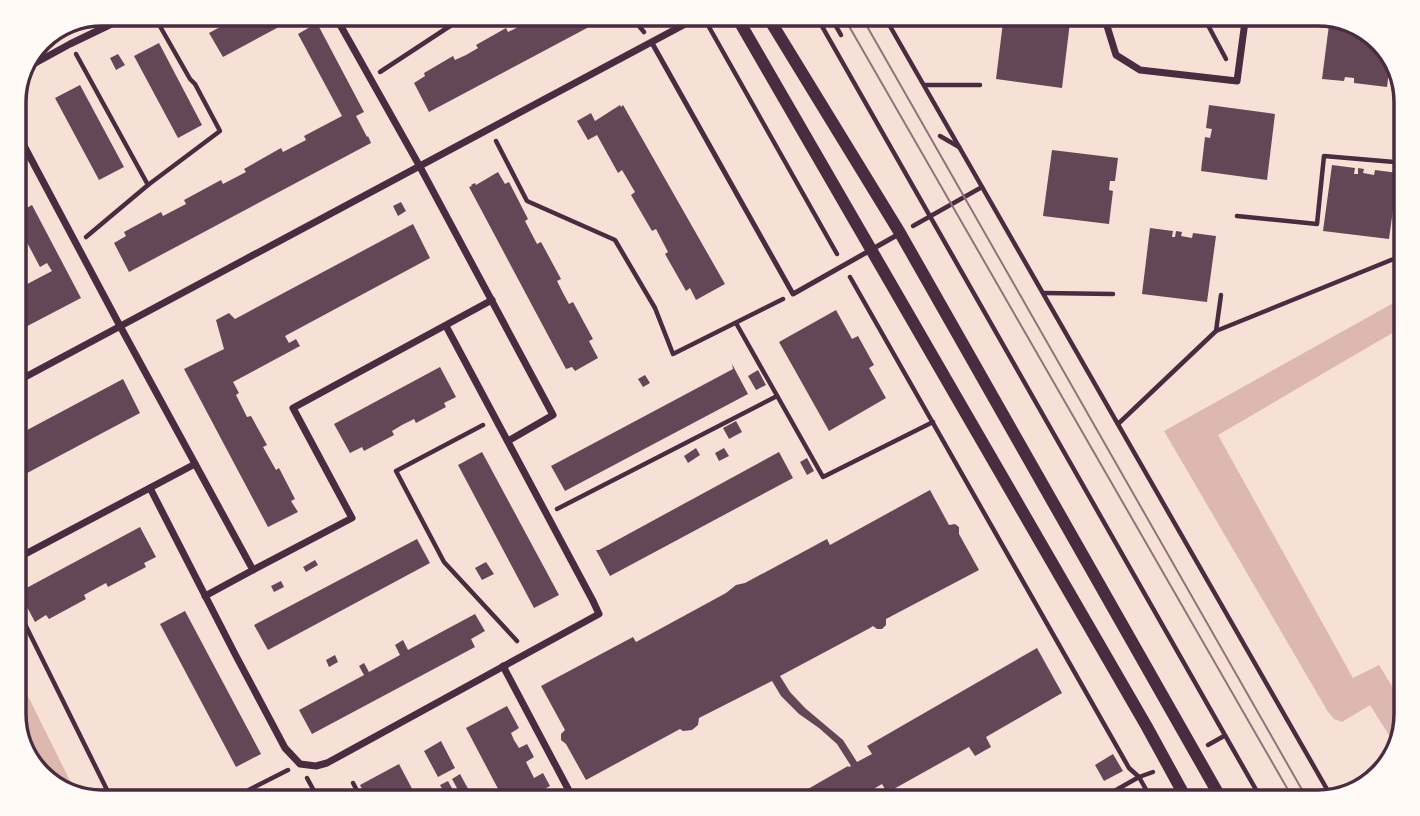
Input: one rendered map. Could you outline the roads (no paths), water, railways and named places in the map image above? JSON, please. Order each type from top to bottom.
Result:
[{"type":"street","points":[[39,61],[107,26]]},
{"type":"street","points":[[341,26],[419,165],[553,415],[508,441]]},
{"type":"street","points":[[26,377],[683,26]]},
{"type":"street","points":[[742,26],[1182,790]]},
{"type":"street","points":[[773,26],[900,233],[1216,790]]},
{"type":"street","points":[[1107,26],[1116,55],[1140,70],[1237,81],[1244,26]]},
{"type":"street","points":[[26,149],[253,570]]},
{"type":"street","points":[[205,596],[352,518],[293,408],[492,300]]},
{"type":"street","points":[[150,488],[285,747],[300,764],[316,766],[327,762],[599,614],[446,326]]},
{"type":"street","points":[[26,554],[195,464]]},
{"type":"street","points":[[503,666],[569,790]]},
{"type":"lane","points":[[652,43],[793,294],[900,233]]},
{"type":"tram line","points":[[849,26],[1288,790]]},
{"type":"tram line","points":[[867,26],[1302,790]]}]
